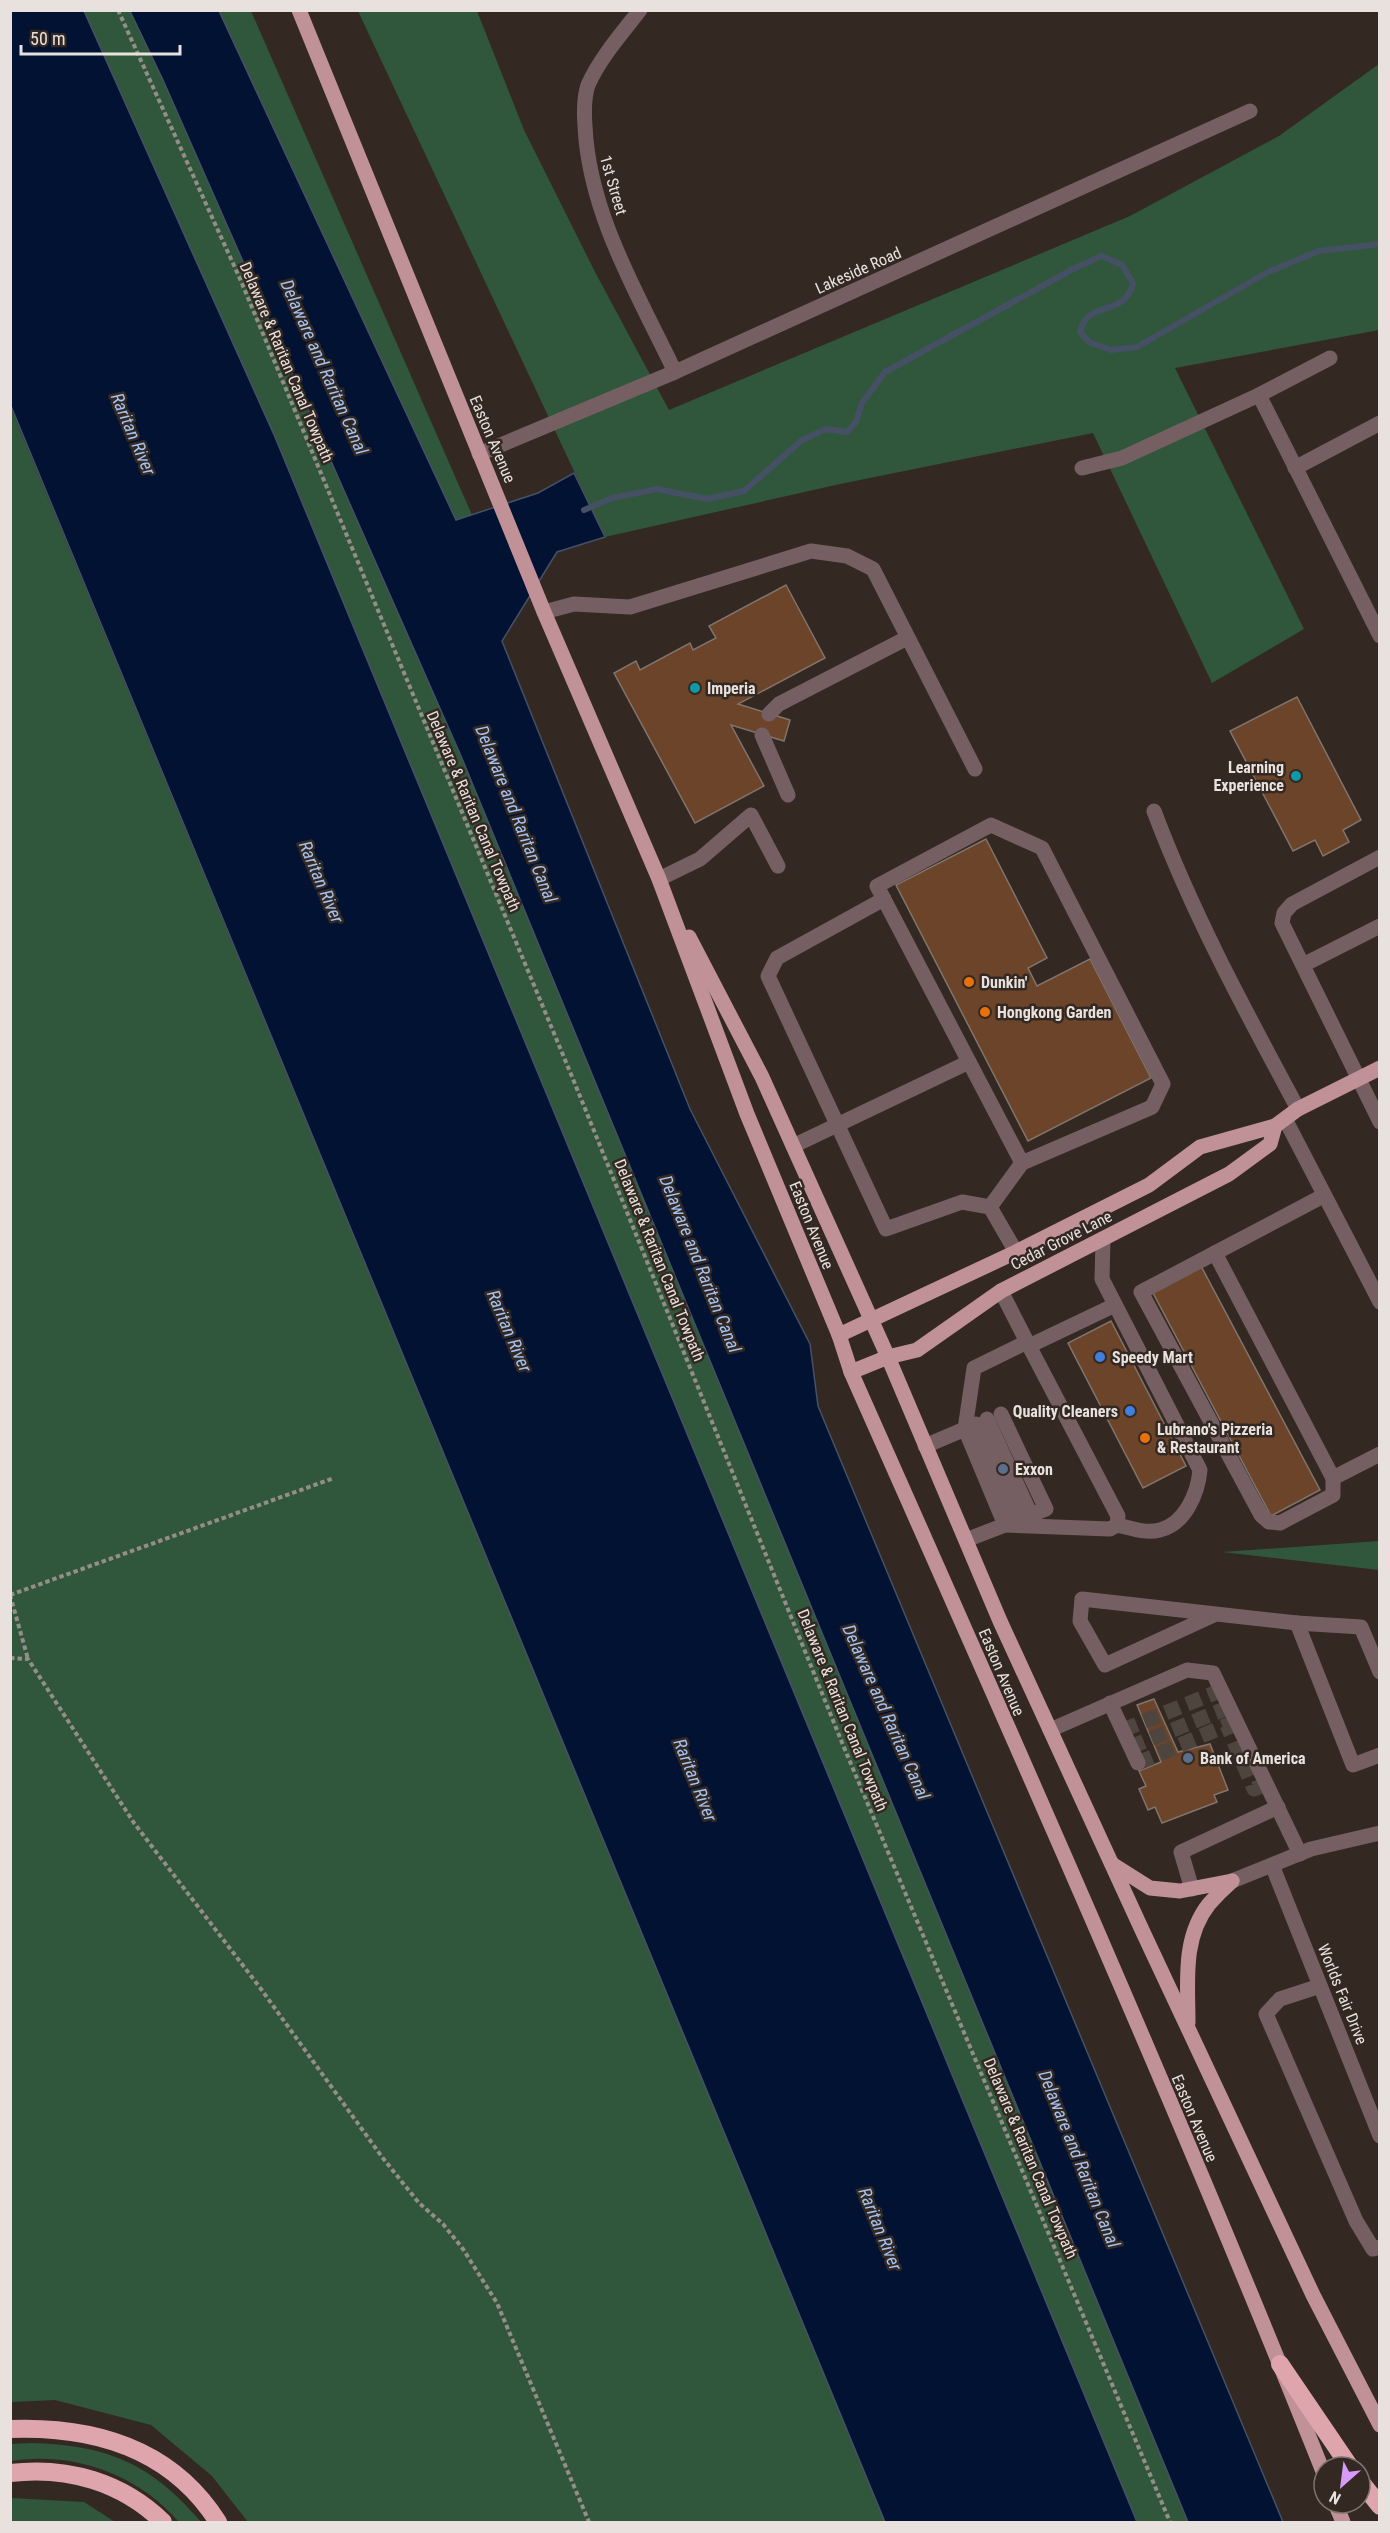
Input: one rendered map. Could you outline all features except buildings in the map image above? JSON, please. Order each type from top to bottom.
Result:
[{"type":"highway","points":[[1280,2364],[1342,2455]]},
{"type":"highway","points":[[10,2429],[75,2431],[106,2438],[134,2449],[176,2475],[196,2495],[218,2523]]},
{"type":"highway","points":[[10,2474],[57,2472],[87,2477],[113,2487],[140,2503],[163,2523]]},
{"type":"main road","name":"Easton Avenue","points":[[299,10],[478,454],[659,879],[747,1114],[851,1372],[1116,1978],[1280,2364],[1316,2455]]},
{"type":"main road","name":"Easton Avenue","points":[[659,879],[762,1077],[888,1357],[1050,1730],[1313,2295],[1380,2425]]},
{"type":"main road","name":"Cedar Grove Lane","points":[[838,1335],[1016,1252],[1149,1185],[1200,1147],[1280,1123],[1298,1109],[1380,1068]]},
{"type":"main road","name":"Cedar Grove Lane","points":[[851,1372],[888,1357],[917,1350],[1001,1291],[1229,1174],[1270,1144],[1280,1123]]},
{"type":"main road","points":[[1112,1864],[1150,1888],[1180,1891],[1232,1881]]},
{"type":"main road","points":[[1188,2029],[1189,1948],[1193,1933],[1209,1904],[1232,1881]]},
{"type":"street","name":"1st Street","points":[[640,10],[616,39],[588,86],[584,112],[586,155],[603,217],[675,372]]},
{"type":"street","name":"Lakeside Road","points":[[478,454],[675,372],[1250,111]]},
{"type":"street","points":[[1082,468],[1122,458],[1259,395],[1330,358]]},
{"type":"street","points":[[1259,395],[1380,636]]},
{"type":"street","points":[[1295,468],[1380,423]]},
{"type":"street","points":[[544,612],[574,604],[630,607],[811,551],[847,556],[873,569],[975,769]]},
{"type":"street","points":[[769,714],[779,704],[907,638]]},
{"type":"street","points":[[762,735],[788,795]]},
{"type":"street","points":[[1154,811],[1174,864],[1230,982],[1298,1109]]},
{"type":"street","points":[[659,879],[700,859],[751,815],[778,866]]},
{"type":"street","points":[[990,1207],[1022,1163],[1152,1107],[1163,1084],[1042,848],[991,825],[877,886],[1022,1163]]},
{"type":"street","points":[[1380,857],[1292,904],[1284,912],[1282,923],[1380,1122]]},
{"type":"street","points":[[884,899],[777,958],[768,976],[886,1229],[962,1202],[990,1207],[1016,1252]]},
{"type":"street","points":[[1303,965],[1380,926]]},
{"type":"street","points":[[793,1146],[969,1062]]},
{"type":"street","points":[[1280,1123],[1323,1196],[1380,1302]]},
{"type":"street","points":[[1215,1253],[1333,1478],[1333,1495],[1280,1523],[1269,1522],[1261,1515],[1141,1292],[1323,1196]]},
{"type":"street","points":[[1018,1520],[1110,1529],[1117,1525],[1142,1531],[1161,1530],[1173,1523],[1192,1501],[1198,1487],[1200,1470],[1102,1279],[1103,1239]]},
{"type":"street","points":[[1001,1291],[1119,1516],[1117,1525]]},
{"type":"street","points":[[1018,1520],[987,1420],[974,1368],[1115,1305]]},
{"type":"street","points":[[925,1446],[987,1420]]},
{"type":"street","points":[[966,1540],[1047,1509],[987,1420]]},
{"type":"street","points":[[1333,1478],[1380,1454]]},
{"type":"street","points":[[1216,1614],[1105,1665],[1080,1621],[1082,1599],[1297,1623],[1361,1627],[1380,1672]]},
{"type":"street","points":[[1297,1623],[1353,1765],[1380,1755]]},
{"type":"street","points":[[1050,1730],[1187,1670],[1213,1673],[1300,1854]]},
{"type":"street","points":[[1110,1703],[1138,1763]]},
{"type":"street","points":[[1192,1889],[1181,1852],[1278,1807]]},
{"type":"street","points":[[1232,1881],[1311,1849],[1380,1833]]},
{"type":"street","name":"Worlds Fair Drive","points":[[1272,1865],[1380,2136]]},
{"type":"street","points":[[1320,1986],[1280,1999],[1266,2014],[1356,2221],[1373,2249],[1380,2247]]},
{"type":"path","name":"Delaware & Raritan Canal Towpath","points":[[118,10],[241,281],[569,1068],[843,1745],[1170,2523]]},
{"type":"path","points":[[334,1478],[10,1595],[28,1659],[134,1823],[261,1989],[382,2157],[419,2203],[443,2224],[463,2249],[496,2303],[589,2523]]},
{"type":"path","points":[[10,1658],[28,1659]]},
{"type":"green space","points":[[84,11],[130,11],[163,80],[461,756],[1188,2522],[1137,2522],[275,437]]},
{"type":"green space","points":[[219,11],[251,11],[472,515],[456,520]]},
{"type":"green space","points":[[358,11],[477,11],[524,130],[595,272],[669,410],[1130,216],[1279,136],[1379,64],[1379,330],[1175,368],[1304,629],[1212,683],[1093,433],[840,484],[605,537]]},
{"type":"green space","points":[[10,406],[885,2522],[248,2522],[212,2476],[151,2425],[55,2400],[11,2402]]},
{"type":"green space","points":[[1379,1541],[1379,1570],[1222,1552]]},
{"type":"green space","points":[[30,2443],[82,2448],[126,2461],[164,2485],[201,2522],[179,2522],[163,2505],[144,2491],[103,2470],[81,2463],[58,2460],[11,2461],[11,2444]]},
{"type":"green space","points":[[11,2498],[84,2502],[115,2522],[11,2522]]},
{"type":"water","name":"Raritan River","points":[[10,11],[84,11],[275,437],[1137,2522],[885,2522],[11,406]]},
{"type":"water","name":"Delaware and Raritan Canal","points":[[130,11],[219,11],[456,520],[538,493],[574,473],[605,537],[557,552],[502,641],[690,1109],[810,1344],[818,1406],[1283,2522],[1188,2522],[461,756],[163,80]]},
{"type":"waterway","points":[[584,510],[612,498],[657,489],[707,499],[744,491],[802,440],[826,429],[847,432],[856,422],[862,403],[885,372],[1077,267],[1102,256],[1122,265],[1133,283],[1129,294],[1122,301],[1090,315],[1080,332],[1089,342],[1111,350],[1137,347],[1268,272],[1319,251],[1380,244]]},
{"type":"tunnel","points":[[1123,1730],[1222,1690]]},
{"type":"tunnel","points":[[1130,1747],[1230,1707]]},
{"type":"tunnel","points":[[1138,1763],[1227,1725],[1254,1789],[1267,1784]]},
{"type":"place","name":"Imperia","points":[[695,688]]},
{"type":"place","name":"Learning Experience","points":[[1296,776]]},
{"type":"place","name":"Dunkin'","points":[[969,982]]},
{"type":"place","name":"Hongkong Garden","points":[[985,1012]]},
{"type":"place","name":"Speedy Mart","points":[[1100,1357]]},
{"type":"place","name":"Quality Cleaners","points":[[1130,1411]]},
{"type":"place","name":"Lubrano's Pizzeria & Restaurant","points":[[1145,1438]]},
{"type":"place","name":"Exxon","points":[[1003,1469]]},
{"type":"place","name":"Bank of America","points":[[1188,1758]]}]
